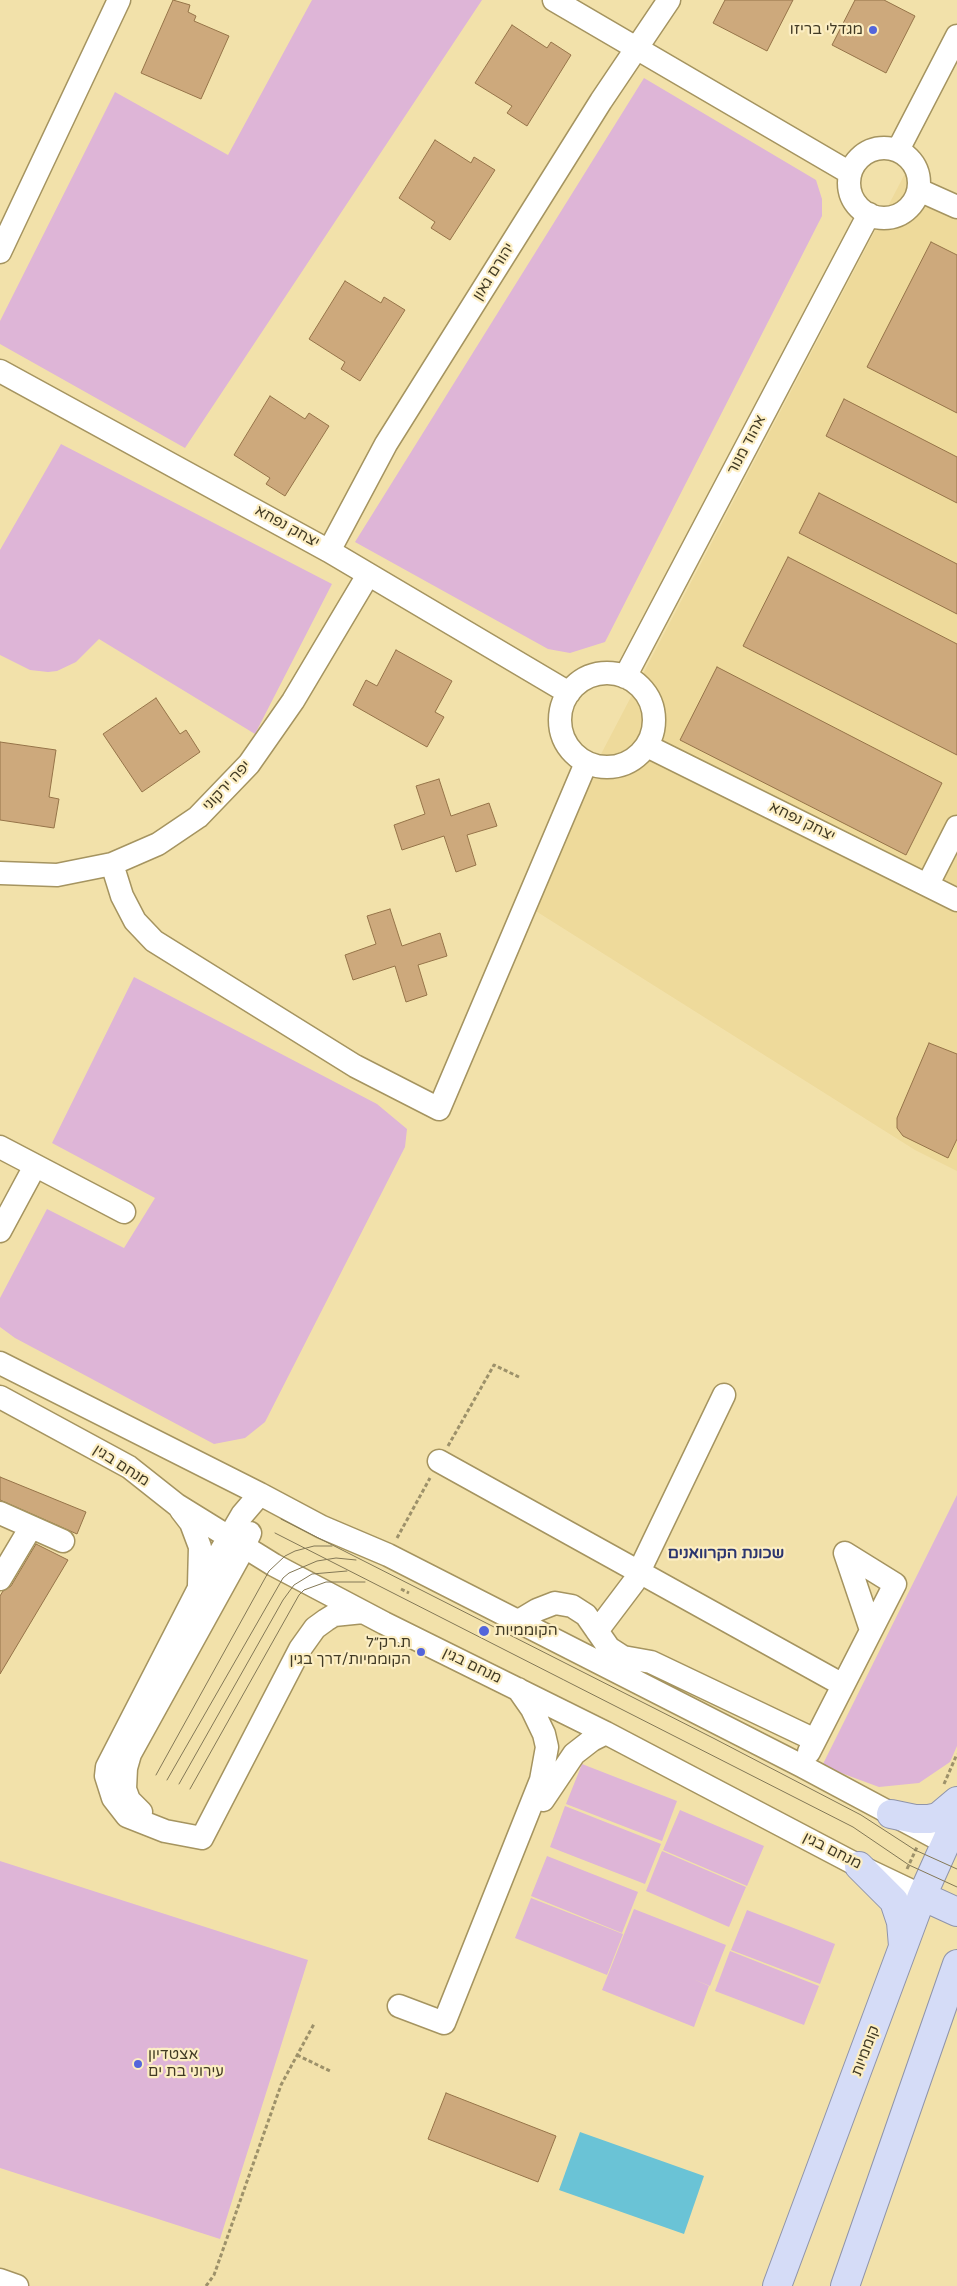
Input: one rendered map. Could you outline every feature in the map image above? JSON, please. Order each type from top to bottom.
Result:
[{"type":"main road","points":[[890,1814],[915,1819],[929,1819],[938,1817],[957,1801]]},
{"type":"main road","name":"קוממיות","points":[[778,2286],[903,1952],[922,1896],[951,1846],[957,1818]]},
{"type":"main road","points":[[859,1866],[894,1901],[901,1922],[903,1952]]},
{"type":"main road","name":"מנחם בגין","points":[[922,1896],[957,1912]]},
{"type":"main road","points":[[845,2286],[951,1987],[957,1964]]},
{"type":"street","points":[[0,252],[119,0]]},
{"type":"street","points":[[554,0],[850,173]]},
{"type":"street","name":"יהורם גאון","points":[[329,551],[386,444],[601,101],[669,0]]},
{"type":"street","points":[[898,150],[957,36]]},
{"type":"street","points":[[877,148],[898,150],[908,156],[915,166],[919,178],[919,190],[914,202],[904,212],[886,217],[869,214],[859,207],[852,197],[849,185],[850,173],[856,162],[866,152],[877,148]]},
{"type":"street","points":[[919,190],[957,207]]},
{"type":"street","name":"אהוד מנור","points":[[625,677],[869,214]]},
{"type":"street","name":"יצחק נפחא","points":[[0,370],[329,551],[569,693]]},
{"type":"street","name":"יפה ירקוני","points":[[0,873],[57,875],[112,864],[158,844],[198,817],[249,764],[293,701],[368,575]]},
{"type":"street","points":[[598,674],[614,674],[625,677],[639,686],[649,699],[654,714],[653,731],[647,746],[633,760],[618,766],[602,768],[586,763],[573,754],[564,740],[560,724],[562,708],[569,693],[582,680],[598,674]]},
{"type":"street","name":"יצחק נפחא","points":[[647,746],[957,900]]},
{"type":"street","points":[[112,864],[122,896],[135,921],[154,941],[354,1066],[439,1110],[586,763]]},
{"type":"street","points":[[928,884],[957,827]]},
{"type":"street","points":[[0,1148],[124,1212]]},
{"type":"street","points":[[0,1231],[35,1166]]},
{"type":"street","points":[[0,1363],[322,1527],[388,1555],[802,1766],[951,1846]]},
{"type":"street","points":[[597,1631],[634,1582],[724,1395]]},
{"type":"street","name":"מנחם בגין","points":[[0,1397],[129,1467],[177,1505],[237,1543],[363,1612],[606,1733],[859,1866],[922,1896]]},
{"type":"street","points":[[439,1462],[843,1685]]},
{"type":"street","points":[[202,1838],[152,1820],[139,1811],[129,1800],[126,1789],[126,1768],[130,1754],[237,1543],[246,1509],[260,1494]]},
{"type":"street","points":[[177,1505],[191,1523],[200,1547],[198,1590]]},
{"type":"street","points":[[0,1513],[63,1542]]},
{"type":"street","points":[[0,1579],[31,1527]]},
{"type":"street","points":[[202,1838],[165,1830],[127,1816],[113,1798],[106,1776],[111,1758],[198,1590],[237,1543]]},
{"type":"street","points":[[517,1622],[537,1610],[555,1603],[572,1606],[586,1614],[609,1648],[624,1657],[651,1662],[815,1740]]},
{"type":"street","points":[[202,1838],[280,1684],[300,1649],[315,1628],[334,1615],[363,1612]]},
{"type":"street","points":[[802,1766],[871,1630]]},
{"type":"street","points":[[399,2006],[444,2023],[541,1780],[546,1747],[542,1727],[518,1689]]},
{"type":"street","points":[[510,1855],[540,1804],[574,1754],[592,1740],[606,1733]]},
{"type":"street","points":[[0,2280],[17,2286]]},
{"type":"path","points":[[397,1536],[494,1364],[519,1377]]},
{"type":"path","points":[[401,1589],[409,1593]]},
{"type":"path","points":[[206,2286],[214,2274],[281,2085],[314,2024]]},
{"type":"path","points":[[297,2055],[330,2071]]},
{"type":"shaded area","points":[[312,0],[482,0],[185,448],[0,344],[0,321],[115,92],[228,155]]},
{"type":"shaded area","points":[[644,78],[816,180],[822,199],[822,216],[605,642],[570,653],[548,649],[355,542]]},
{"type":"shaded area","points":[[909,166],[957,204],[957,1171],[915,1150],[523,903]]},
{"type":"shaded area","points":[[61,444],[332,584],[255,734],[99,639],[76,662],[57,671],[30,670],[0,655],[0,550]]},
{"type":"shaded area","points":[[134,977],[377,1104],[407,1129],[405,1147],[265,1422],[245,1438],[214,1444],[15,1338],[0,1327],[0,1298],[47,1209],[124,1248],[155,1198],[52,1143]]},
{"type":"shaded area","points":[[957,1495],[957,1746],[950,1762],[919,1783],[879,1787],[822,1766]]},
{"type":"shaded area","points":[[582,1764],[677,1801],[662,1841],[566,1804]]},
{"type":"shaded area","points":[[565,1806],[661,1844],[645,1884],[550,1847]]},
{"type":"shaded area","points":[[680,1810],[764,1846],[747,1886],[663,1850]]},
{"type":"shaded area","points":[[662,1851],[746,1887],[729,1927],[646,1891]]},
{"type":"shaded area","points":[[547,1856],[638,1892],[622,1933],[531,1896]]},
{"type":"shaded area","name":"אצטדיון עירוני בת ים","points":[[0,1861],[308,1960],[220,2239],[0,2168]]},
{"type":"shaded area","points":[[531,1898],[623,1934],[607,1975],[515,1938]]},
{"type":"shaded area","points":[[634,1909],[726,1945],[710,1986],[693,1979],[709,1986],[694,2027],[602,1990]]},
{"type":"shaded area","points":[[747,1910],[835,1944],[820,1984],[731,1950]]},
{"type":"shaded area","points":[[730,1951],[819,1986],[804,2025],[715,1991]]},
{"type":"water","points":[[580,2132],[704,2176],[684,2234],[559,2190]]},
{"type":"building","points":[[173,0],[190,5],[188,12],[196,16],[194,21],[229,36],[201,99],[141,73]]},
{"type":"building","points":[[725,0],[793,0],[767,51],[713,23]]},
{"type":"building","name":"מגדלי בריזו","points":[[855,0],[884,0],[915,16],[886,73],[832,45]]},
{"type":"building","points":[[512,25],[547,48],[551,42],[571,55],[527,126],[507,113],[512,106],[475,83]]},
{"type":"building","points":[[435,140],[471,163],[474,157],[495,170],[450,240],[431,228],[435,222],[399,198]]},
{"type":"building","points":[[931,242],[957,255],[957,413],[867,367]]},
{"type":"building","points":[[345,281],[381,303],[384,297],[405,310],[360,381],[341,369],[345,362],[309,339]]},
{"type":"building","points":[[270,396],[305,419],[309,413],[329,426],[285,496],[266,484],[270,478],[234,455]]},
{"type":"building","points":[[844,399],[957,457],[957,503],[826,436]]},
{"type":"building","points":[[819,493],[957,564],[957,614],[799,533]]},
{"type":"building","points":[[788,557],[957,644],[957,755],[743,646]]},
{"type":"building","points":[[396,650],[452,681],[435,712],[444,717],[427,747],[353,705],[366,680],[377,686]]},
{"type":"building","points":[[717,667],[942,783],[906,855],[680,740]]},
{"type":"building","points":[[156,698],[180,734],[186,730],[200,752],[142,792],[103,734]]},
{"type":"building","points":[[0,742],[56,750],[49,797],[59,799],[54,828],[0,820]]},
{"type":"building","points":[[439,779],[451,816],[489,803],[497,826],[467,835],[476,865],[456,872],[444,836],[402,850],[394,825],[425,814],[416,786]]},
{"type":"building","points":[[390,909],[402,946],[440,933],[447,956],[418,965],[427,995],[406,1002],[395,966],[353,980],[345,955],[376,944],[367,916]]},
{"type":"building","points":[[929,1043],[957,1054],[957,1139],[948,1158],[903,1136],[897,1128],[897,1118]]},
{"type":"building","points":[[0,1477],[86,1512],[77,1534],[0,1500]]},
{"type":"building","points":[[36,1544],[68,1560],[0,1674],[0,1596],[3,1591],[11,1586]]},
{"type":"building","points":[[446,2093],[556,2136],[538,2182],[428,2139]]},
{"type":"tram line","points":[[281,1519],[715,1739],[861,1815],[915,1850],[957,1869]]},
{"type":"tram line","points":[[275,1533],[853,1827],[909,1865],[957,1887]]},
{"type":"tram line","points":[[156,1775],[269,1571],[285,1556],[295,1551],[314,1546],[332,1546]]},
{"type":"tram line","points":[[167,1780],[283,1578],[289,1573],[317,1561],[336,1558],[356,1560]]},
{"type":"tram line","points":[[179,1784],[283,1600],[294,1585],[312,1574],[347,1571]]},
{"type":"tram line","points":[[190,1789],[299,1595],[304,1590],[326,1582],[365,1582]]},
{"type":"place","name":"מגדלי בריזו","points":[[873,30]]},
{"type":"place","name":"הקוממיות","points":[[484,1631]]},
{"type":"place","name":"ת.רק״ל הקוממיות/דרך בגין","points":[[421,1652]]},
{"type":"place","name":"אצטדיון עירוני בת ים","points":[[138,2064]]},
{"type":"district","name":"שכונת הקרוואנים","points":[[726,1554]]}]
